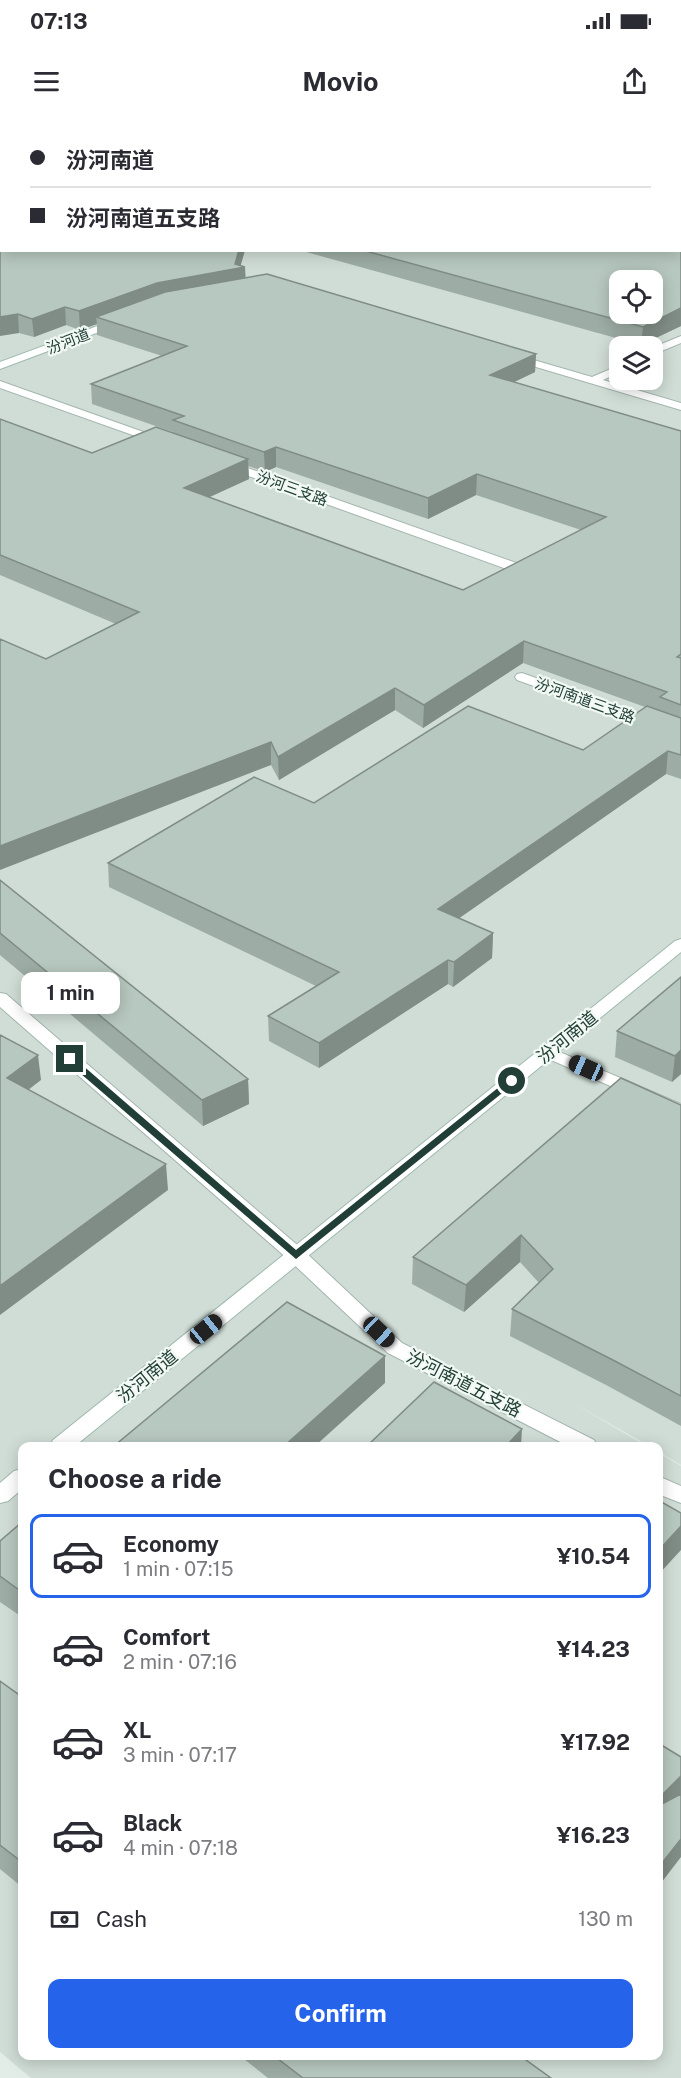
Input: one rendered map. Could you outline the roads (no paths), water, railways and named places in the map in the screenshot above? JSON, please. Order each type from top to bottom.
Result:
[{"type":"street","name":"汾河道","points":[[0,366],[131,317]]},
{"type":"street","points":[[663,347],[681,339]]},
{"type":"street","points":[[502,353],[681,407]]},
{"type":"street","points":[[592,381],[609,373]]},
{"type":"street","points":[[0,384],[169,444]]},
{"type":"street","name":"汾河三支路","points":[[214,460],[517,568]]},
{"type":"street","name":"汾河南道三支路","points":[[522,677],[681,735]]},
{"type":"street","name":"汾河南道","points":[[65,1442],[681,944]]},
{"type":"street","name":"汾河南道五支路","points":[[0,998],[296,1255],[395,1348],[578,1442]]},
{"type":"street","points":[[548,1052],[681,1111]]},
{"type":"street","points":[[0,1495],[18,1480]]},
{"type":"street","points":[[663,1486],[681,1495]]}]
